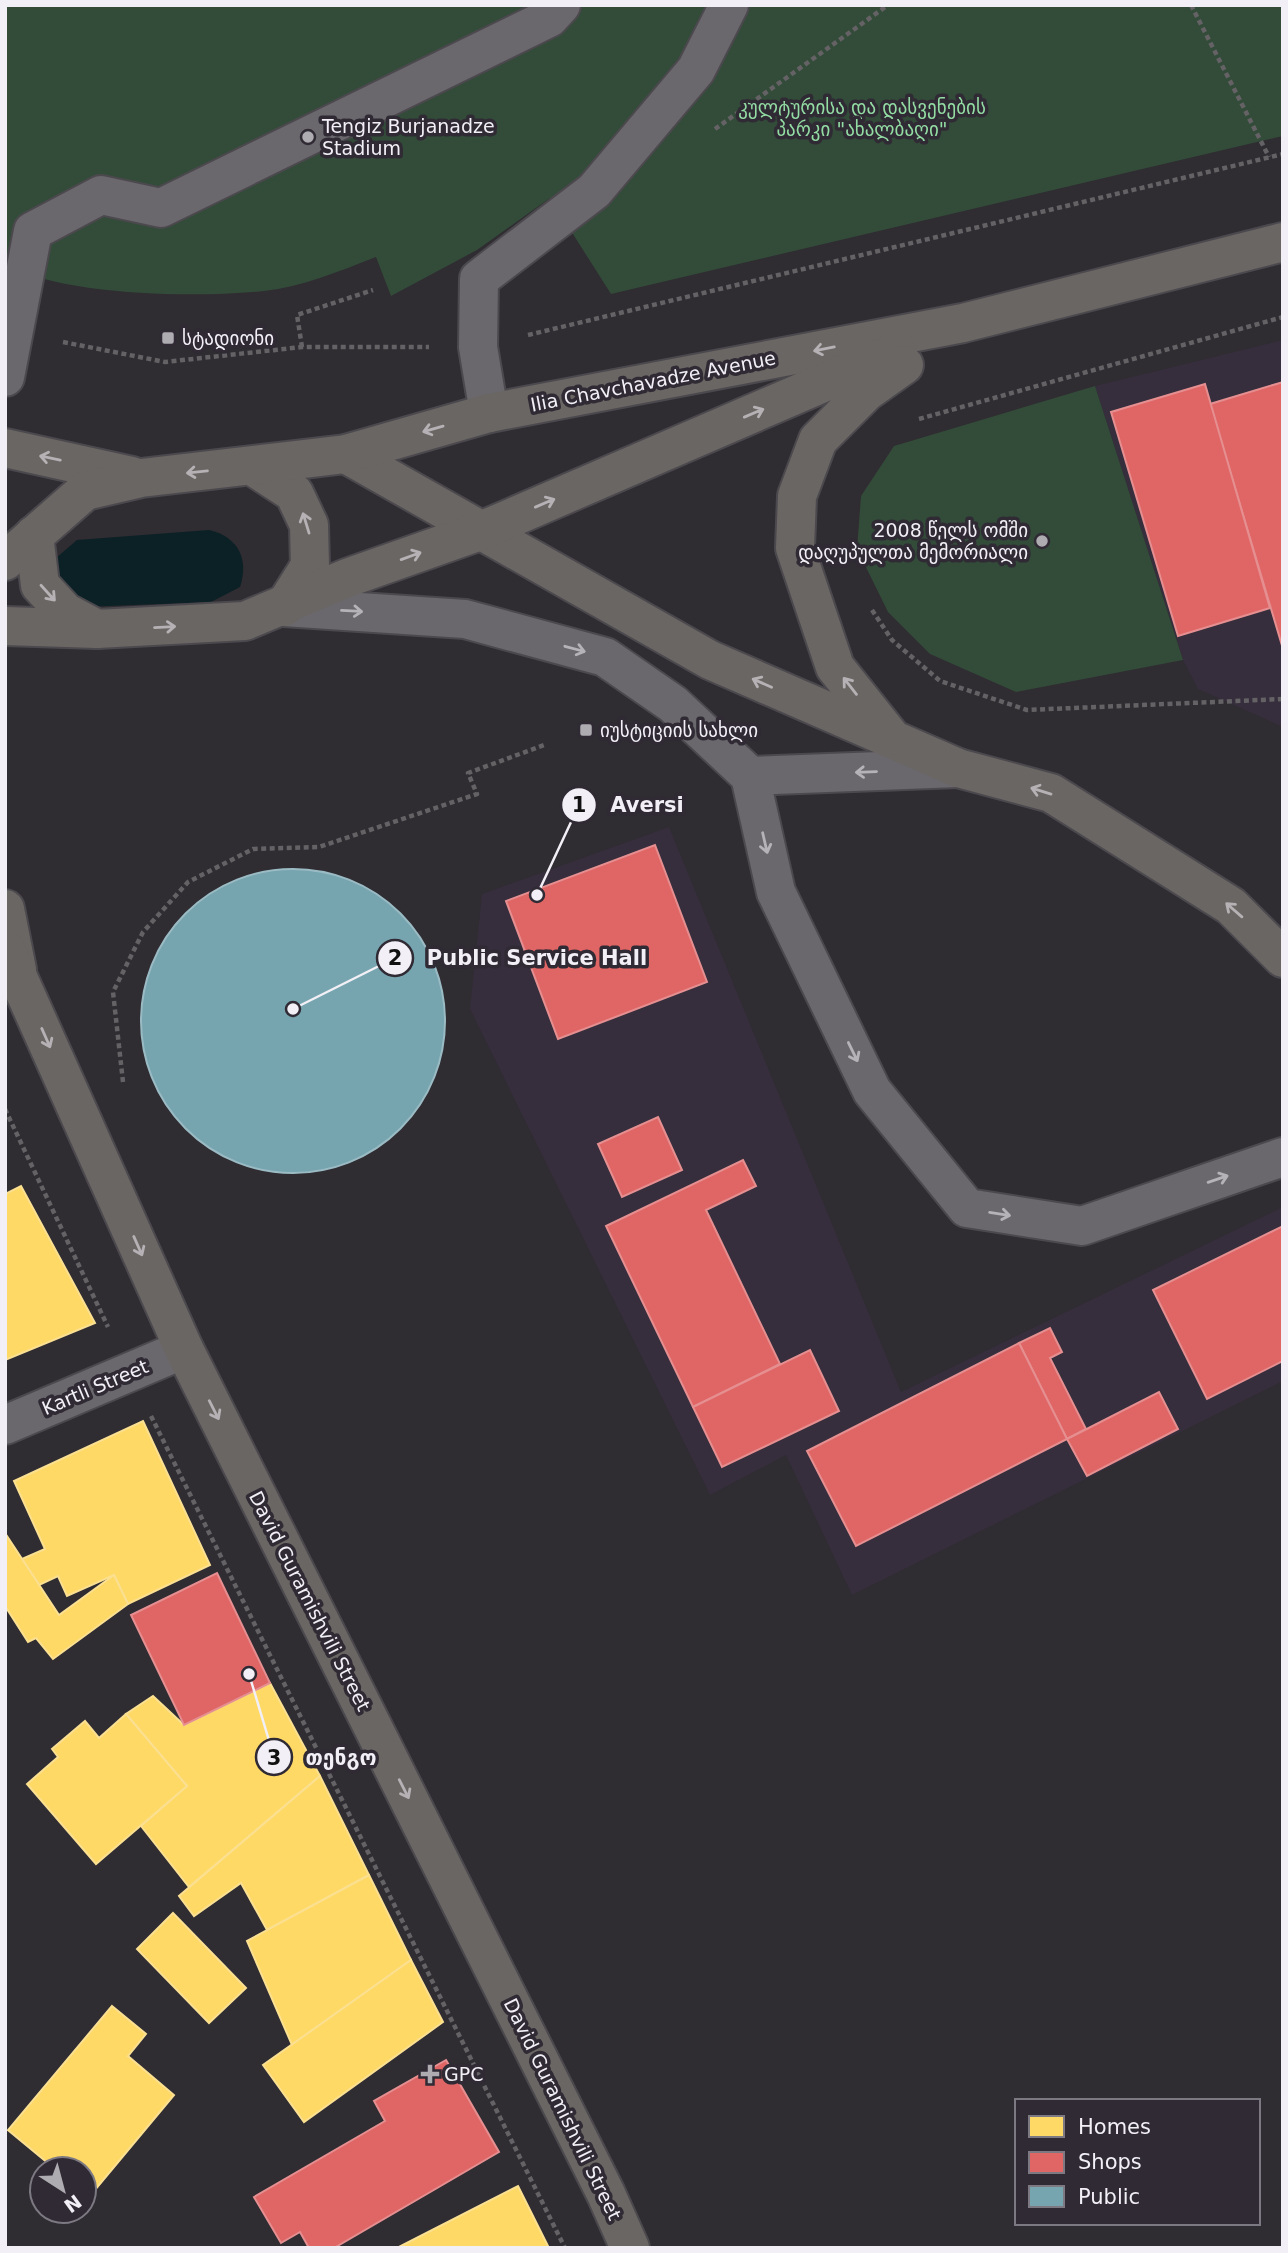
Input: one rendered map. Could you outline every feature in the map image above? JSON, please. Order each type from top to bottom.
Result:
[{"type":"main road","name":"Ilia Chavchavadze Avenue","points":[[5,561],[85,491],[141,478],[254,467],[346,454],[489,413],[963,323],[1283,242]]},
{"type":"main road","name":"Ilia Chavchavadze Avenue","points":[[5,625],[97,629],[245,621],[284,607],[346,578],[482,530],[963,323]]},
{"type":"main road","points":[[892,740],[835,667],[795,548],[797,496],[818,440],[866,392],[963,323]]},
{"type":"main road","points":[[5,448],[141,478]]},
{"type":"main road","points":[[346,454],[710,660],[958,768],[1051,793],[1231,906],[1283,958]]},
{"type":"main road","points":[[254,467],[293,493],[309,525],[310,566],[284,607]]},
{"type":"main road","points":[[34,535],[40,585],[65,612],[97,629]]},
{"type":"main road","points":[[5,909],[11,962]]},
{"type":"main road","name":"David Guramishvili Street","points":[[11,962],[184,1349],[606,2194],[630,2248]]},
{"type":"street","points":[[5,377],[33,231],[102,195],[161,208],[549,18],[561,5]]},
{"type":"street","points":[[489,413],[478,347],[479,279],[594,191],[696,70],[729,5]]},
{"type":"street","points":[[284,607],[465,619],[605,657],[673,704],[750,776],[776,892],[872,1091],[967,1209],[1082,1226],[1283,1157]]},
{"type":"street","points":[[750,776],[958,768]]},
{"type":"street","name":"Kartli Street","points":[[5,1425],[184,1349]]},
{"type":"path","points":[[713,131],[888,5]]},
{"type":"path","points":[[1191,5],[1269,157]]},
{"type":"path","points":[[14,333],[165,362],[302,347],[478,347],[1283,154]]},
{"type":"path","points":[[302,347],[297,315],[373,290]]},
{"type":"path","points":[[911,422],[1283,317]]},
{"type":"path","points":[[871,608],[891,640],[940,681],[1027,710],[1283,699]]},
{"type":"path","points":[[124,1087],[113,992],[143,932],[188,882],[253,849],[319,847],[477,794],[468,773],[547,744]]},
{"type":"path","points":[[5,1109],[130,1373],[565,2248]]},
{"type":"shaded area","points":[[1283,340],[1283,727],[1198,689],[1183,660],[1095,386]]},
{"type":"shaded area","points":[[669,827],[901,1392],[1283,1207],[1283,1381],[852,1595],[786,1455],[710,1495],[470,1009],[482,894]]},
{"type":"green space","name":"კულტურისა და დასვენების პარკი \"ახალბაღი\"","points":[[5,5],[1283,5],[1283,136],[611,294],[550,198],[477,250],[391,296],[376,257],[307,282],[264,291],[168,294],[96,289],[31,275],[5,265]]},
{"type":"green space","points":[[1095,386],[1183,660],[1016,692],[930,654],[888,612],[857,549],[861,496],[894,446]]},
{"type":"water","points":[[209,530],[228,538],[234,544],[242,559],[243,568],[240,587],[211,602],[81,607],[54,571],[56,558],[77,540]]},
{"type":"building: Homes","points":[[21,1186],[95,1323],[5,1360],[5,1194]]},
{"type":"building: Homes","points":[[143,1421],[210,1565],[128,1604],[114,1575],[67,1596],[58,1576],[39,1585],[22,1559],[45,1549],[14,1481]]},
{"type":"building: Homes","points":[[5,1533],[59,1615],[114,1575],[128,1604],[53,1659],[36,1638],[28,1642],[5,1606]]},
{"type":"building: Homes","points":[[270,1683],[320,1776],[189,1887],[141,1826],[187,1786],[126,1714],[153,1696],[184,1725]]},
{"type":"building: Homes","points":[[126,1714],[187,1786],[96,1864],[27,1784],[58,1757],[52,1749],[85,1721],[99,1738]]},
{"type":"building: Homes","points":[[320,1776],[369,1875],[267,1930],[241,1883],[194,1916],[179,1896]]},
{"type":"building: Homes","points":[[369,1875],[411,1960],[292,2045],[247,1941]]},
{"type":"building: Homes","points":[[173,1913],[246,1988],[209,2023],[137,1949]]},
{"type":"building: Homes","points":[[411,1960],[443,2022],[304,2122],[263,2065]]},
{"type":"building: Homes","points":[[112,2006],[146,2034],[128,2056],[174,2095],[98,2186],[98,2155],[38,2155],[8,2130]]},
{"type":"building: Homes","points":[[518,2186],[549,2248],[397,2248]]},
{"type":"building: Shops","points":[[1283,382],[1283,649],[1210,404]]},
{"type":"building: Shops","points":[[1205,384],[1270,608],[1178,636],[1111,412]]},
{"type":"building: Shops","points":[[655,845],[707,982],[558,1039],[506,901]]},
{"type":"building: Shops","points":[[658,1117],[682,1170],[622,1197],[598,1144]]},
{"type":"building: Shops","points":[[743,1160],[756,1186],[706,1210],[780,1364],[693,1407],[606,1226]]},
{"type":"building: Shops","points":[[1283,1226],[1283,1361],[1207,1399],[1153,1290]]},
{"type":"building: Shops","points":[[1050,1328],[1062,1352],[1050,1358],[1086,1429],[1067,1439],[1019,1343]]},
{"type":"building: Shops","points":[[1019,1343],[1067,1439],[856,1546],[807,1451]]},
{"type":"building: Shops","points":[[810,1350],[839,1411],[722,1467],[693,1407]]},
{"type":"building: Shops","points":[[1159,1392],[1178,1429],[1087,1476],[1067,1439]]},
{"type":"building: Shops","points":[[217,1573],[270,1683],[184,1725],[131,1615]]},
{"type":"building: Shops","points":[[446,2060],[499,2152],[334,2248],[309,2248],[300,2232],[281,2243],[254,2197],[385,2121],[374,2101]]},
{"type":"building: Public","points":[[278,869],[308,869],[337,875],[365,887],[390,903],[411,924],[427,949],[439,977],[445,1036],[434,1079],[420,1106],[401,1129],[378,1148],[351,1162],[308,1173],[278,1173],[249,1167],[221,1155],[196,1139],[175,1118],[159,1093],[147,1065],[141,1036],[141,1006],[147,977],[159,949],[175,924],[196,903],[221,887],[249,875]]},
{"type":"place","name":"Tengiz Burjanadze Stadium","points":[[308,137]]},
{"type":"place","name":"სტადიონი","points":[[168,338]]},
{"type":"place","name":"2008 წელს ომში დაღუპულთა მემორიალი","points":[[1042,541]]},
{"type":"place","name":"იუსტიციის სახლი","points":[[586,730]]},
{"type":"place","name":"Aversi","points":[[537,895]]},
{"type":"place","name":"Public Service Hall","points":[[293,1009]]},
{"type":"place","name":"თენგო","points":[[249,1674]]},
{"type":"place","name":"GPC","points":[[430,2074]]}]
